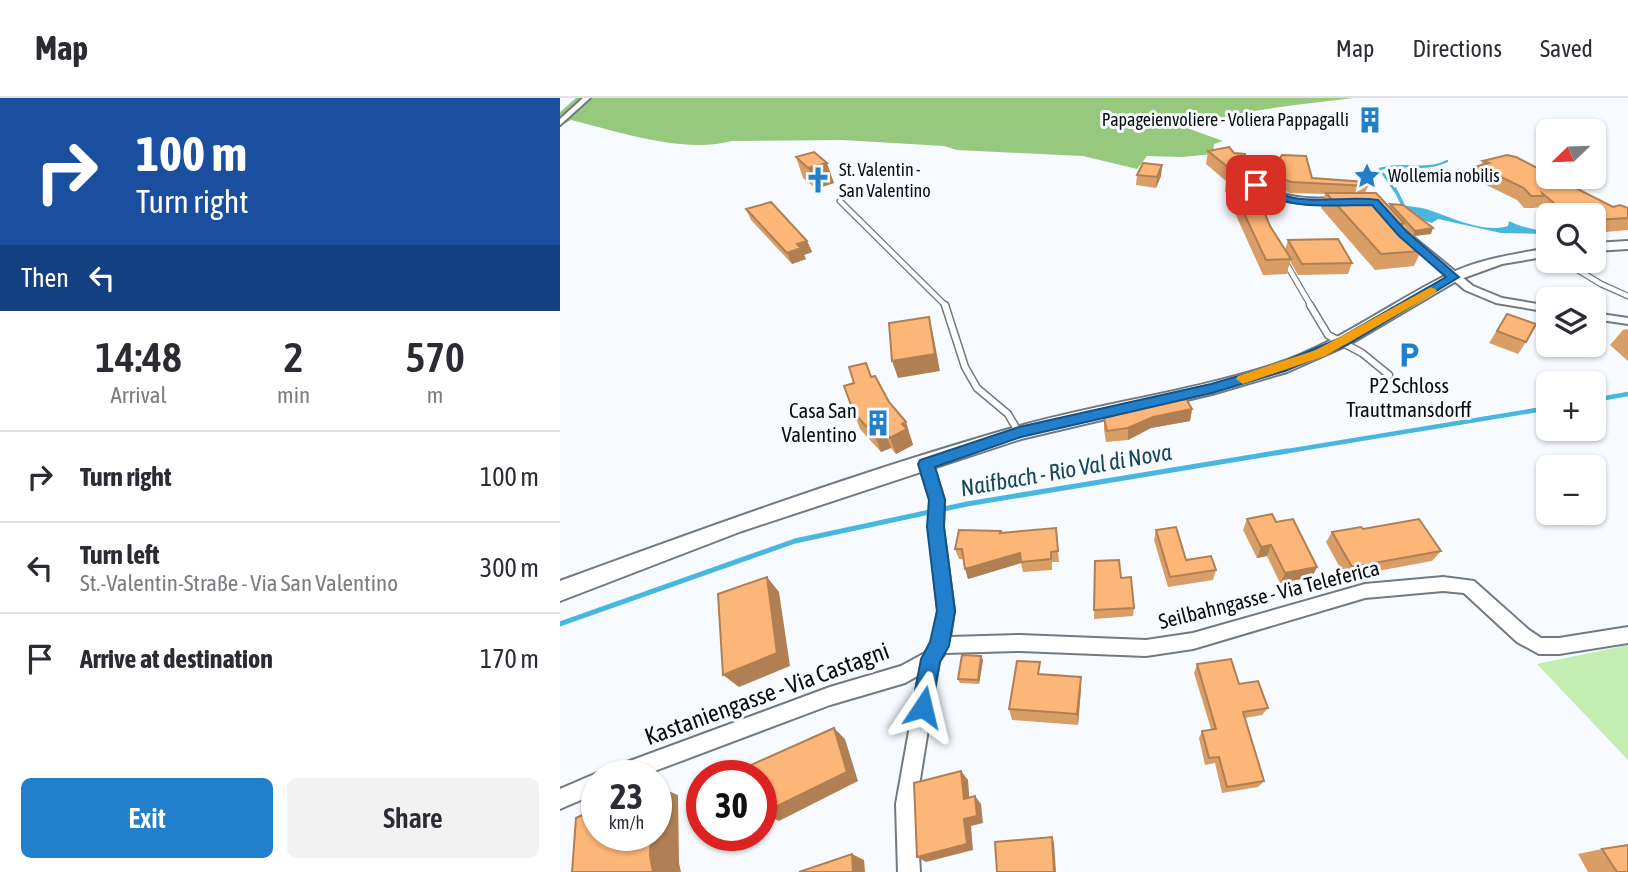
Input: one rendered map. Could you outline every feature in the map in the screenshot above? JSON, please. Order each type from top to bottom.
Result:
[{"type":"main road","points":[[1606,246],[1628,245]]},
{"type":"main road","points":[[560,591],[736,525],[1019,433],[1212,388],[1281,368],[1343,342],[1453,277],[1499,261],[1536,254]]},
{"type":"street","points":[[560,123],[587,98]]},
{"type":"street","points":[[1233,162],[1273,164],[1256,185],[1293,201],[1361,202]]},
{"type":"street","points":[[1395,226],[1469,288],[1500,301],[1536,307]]},
{"type":"street","points":[[1606,318],[1628,321]]},
{"type":"street","points":[[909,872],[906,804],[935,652],[946,611],[936,527],[937,500],[926,464]]},
{"type":"street","name":"Seilbahngasse - Via Teleferica","points":[[935,652],[1020,643],[1146,648],[1193,640],[1365,591],[1443,584],[1468,586],[1523,636],[1539,646],[1559,646],[1628,635]]},
{"type":"street","name":"Kastaniengasse - Via Castagni","points":[[659,760],[830,696],[905,674],[935,652]]},
{"type":"street","points":[[560,799],[581,790]]},
{"type":"lane","points":[[840,201],[947,307],[965,367],[976,388],[1007,414],[1019,433]]},
{"type":"lane","points":[[1278,250],[1319,324],[1328,335],[1362,353],[1389,375]]},
{"type":"lane","points":[[1583,273],[1628,296]]},
{"type":"green space","points":[[576,98],[1354,98],[1249,112],[1187,128],[1223,141],[1214,144],[1213,154],[1147,156],[1137,169],[1083,156],[957,150],[944,146],[842,140],[732,141],[693,145],[673,143],[571,120],[560,126],[560,112]]},
{"type":"green space","points":[[1628,645],[1628,760],[1537,664]]},
{"type":"water","points":[[1403,205],[1426,209],[1488,228],[1508,226],[1509,221],[1536,230],[1536,234],[1501,233],[1438,219],[1432,223],[1405,210]]},
{"type":"building","points":[[1229,147],[1234,153],[1245,154],[1245,196],[1258,196],[1270,226],[1291,259],[1266,260],[1227,177],[1240,177],[1208,151]]},
{"type":"building","points":[[814,152],[827,163],[808,168],[796,157]]},
{"type":"building","points":[[1282,155],[1306,156],[1312,178],[1366,182],[1368,186],[1285,180],[1278,161]]},
{"type":"building","points":[[1507,155],[1516,157],[1536,167],[1536,189],[1578,189],[1605,203],[1554,203],[1542,193],[1543,196],[1531,196],[1524,188],[1478,166],[1489,163],[1483,161]]},
{"type":"building","points":[[1143,163],[1162,165],[1157,177],[1137,175]]},
{"type":"building","points":[[1326,193],[1376,193],[1404,223],[1396,225],[1421,251],[1381,254]]},
{"type":"building","points":[[771,202],[807,241],[797,244],[801,248],[787,253],[746,209]]},
{"type":"building","points":[[1606,203],[1628,208],[1628,218],[1606,219]]},
{"type":"building","points":[[1390,204],[1403,205],[1433,228],[1415,231]]},
{"type":"building","points":[[1338,239],[1352,263],[1302,264],[1288,240]]},
{"type":"building","points":[[1507,314],[1536,324],[1526,342],[1497,331]]},
{"type":"building","points":[[929,317],[935,354],[892,361],[889,323]]},
{"type":"building","points":[[866,363],[871,377],[875,376],[889,402],[906,422],[902,424],[907,429],[890,438],[885,432],[875,436],[854,413],[844,386],[854,383],[849,367]]},
{"type":"building","points":[[1185,397],[1192,409],[1153,417],[1128,428],[1107,431],[1104,418],[1122,413],[1122,410]]},
{"type":"building","points":[[1272,514],[1276,522],[1293,519],[1317,567],[1285,573],[1271,545],[1261,547],[1247,519]]},
{"type":"building","points":[[1419,519],[1441,551],[1352,567],[1332,532],[1361,527],[1363,529]]},
{"type":"building","points":[[1176,527],[1186,560],[1211,556],[1216,570],[1170,577],[1156,530]]},
{"type":"building","points":[[1056,528],[1058,551],[1051,552],[1051,559],[1021,562],[1020,553],[965,569],[962,549],[955,549],[959,530],[1001,531],[1000,533]]},
{"type":"building","points":[[1119,560],[1121,578],[1131,577],[1134,608],[1094,610],[1095,561]]},
{"type":"building","points":[[767,577],[777,653],[723,675],[718,594]]},
{"type":"building","points":[[962,655],[981,656],[978,680],[958,679]]},
{"type":"building","points":[[1231,659],[1239,684],[1258,681],[1268,708],[1243,712],[1264,781],[1227,787],[1219,757],[1209,758],[1202,731],[1216,729],[1197,664]]},
{"type":"building","points":[[1017,661],[1040,662],[1038,674],[1081,677],[1077,714],[1009,709]]},
{"type":"building","points":[[834,728],[847,772],[777,806],[777,760],[762,760]]},
{"type":"building","points":[[961,771],[964,799],[975,796],[977,816],[964,819],[967,844],[917,857],[914,783]]},
{"type":"building","points":[[581,816],[581,851],[650,851],[653,872],[572,872],[576,818]]},
{"type":"building","points":[[1052,837],[1054,872],[997,872],[995,842]]},
{"type":"building","points":[[1628,845],[1628,872],[1617,872],[1602,849]]},
{"type":"building","points":[[852,854],[853,872],[799,872]]},
{"type":"waterway","points":[[1395,191],[1380,169],[1397,166],[1422,167],[1447,161]]},
{"type":"waterway","points":[[1395,189],[1403,205]]},
{"type":"waterway","name":"Naifbach - Rio Val di Nova","points":[[1606,398],[1628,394]]},
{"type":"waterway","name":"Naifbach - Rio Val di Nova","points":[[1276,453],[1536,410]]},
{"type":"waterway","name":"Naifbach - Rio Val di Nova","points":[[560,624],[795,541],[967,504],[1287,451]]},
{"type":"slow traffic","points":[[1243,379],[1320,353],[1431,290]]},
{"type":"place","name":"Papageienvoliere - Voliera Pappagalli","points":[[1370,120]]},
{"type":"place","name":"Wollemia nobilis","points":[[1367,176]]},
{"type":"place","name":"St. Valentin - San Valentino","points":[[818,180]]},
{"type":"place","name":"P2 Schloss Trauttmansdorff","points":[[1409,355]]},
{"type":"place","name":"Casa San Valentino","points":[[878,423]]},
{"type":"route","points":[[923,707],[931,659],[940,646],[946,611],[936,527],[937,500],[926,464],[1062,421],[1212,388],[1281,368],[1343,342],[1453,277],[1403,234],[1374,202],[1293,201],[1256,185]]}]
